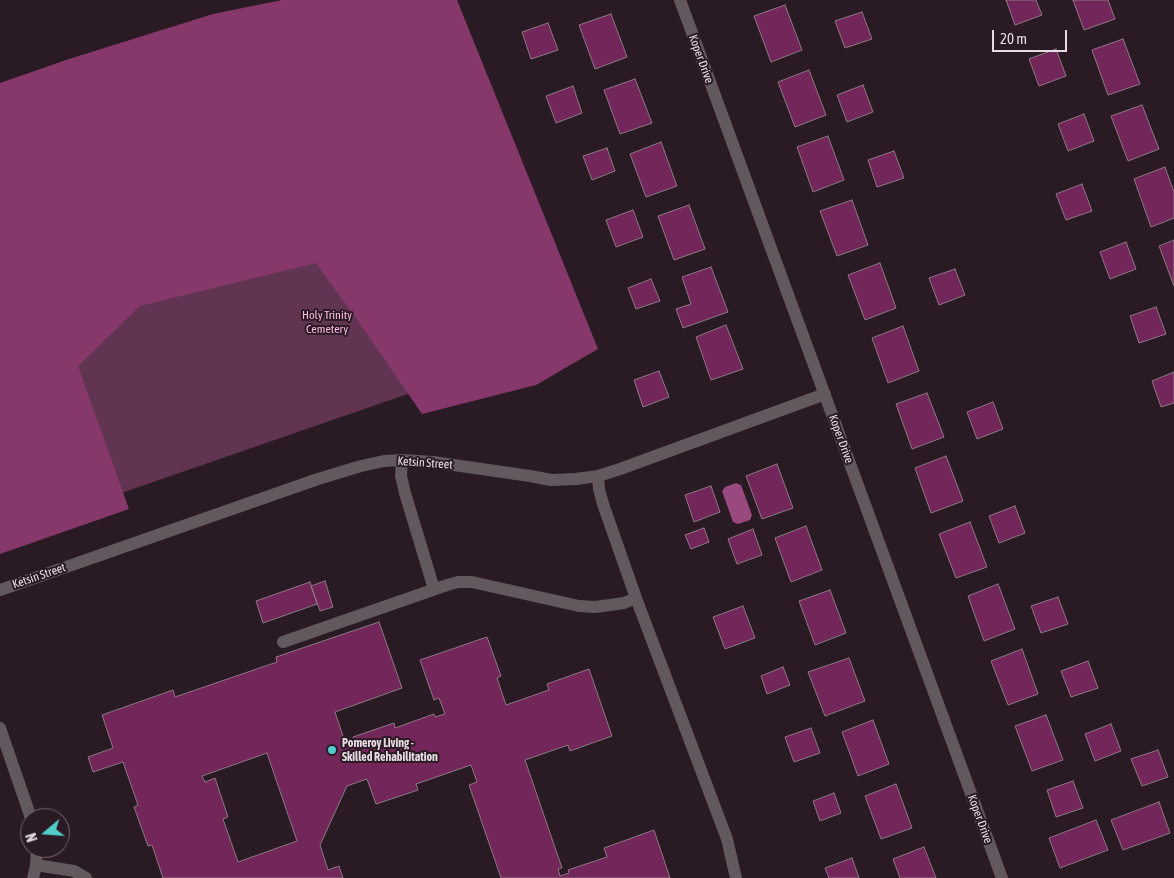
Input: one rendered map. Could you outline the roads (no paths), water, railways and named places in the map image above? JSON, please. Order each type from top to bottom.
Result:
[{"type":"street","name":"Koper Drive","points":[[680,0],[1002,878]]},
{"type":"street","name":"Ketsin Street","points":[[0,590],[318,478],[361,466],[384,461],[402,460],[433,462],[551,480],[576,480],[620,470],[825,394]]},
{"type":"street","points":[[402,460],[405,493],[434,589]]},
{"type":"street","points":[[598,476],[603,504],[726,839],[736,878]]},
{"type":"street","points":[[283,642],[458,582],[472,582],[579,606],[610,606],[636,598]]},
{"type":"street","points":[[0,728],[28,808]]},
{"type":"street","points":[[33,878],[36,858]]},
{"type":"street","points":[[36,865],[74,871],[86,878]]},
{"type":"place","name":"Pomeroy Living - Skilled Rehabilitation","points":[[332,750]]},
{"type":"park label","name":"Holy Trinity Cemetery","points":[[327,322]]}]
